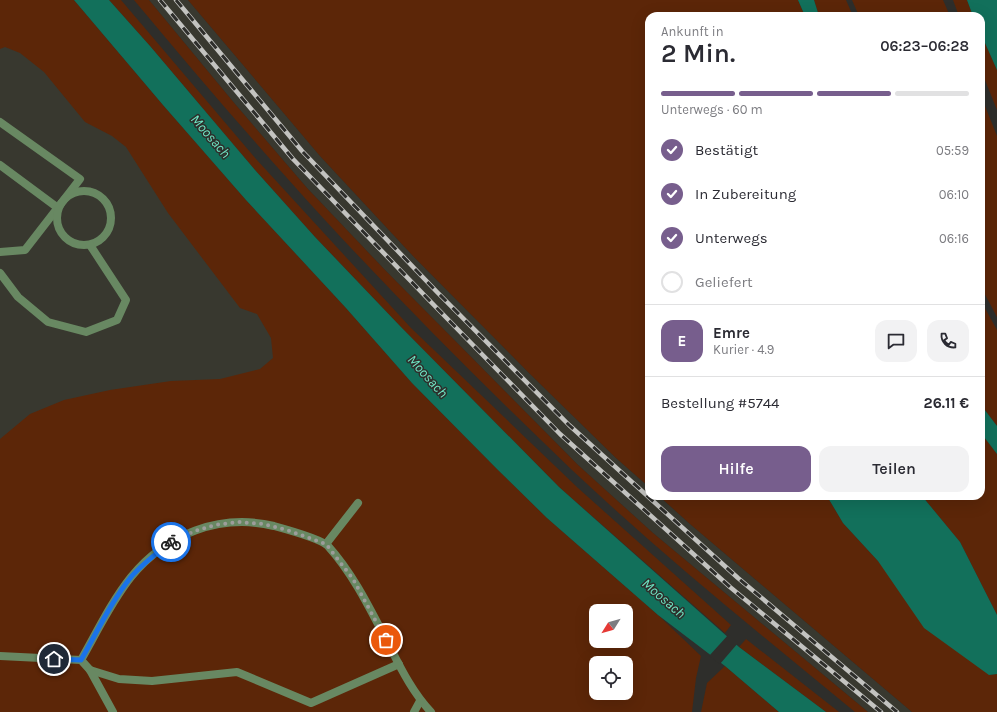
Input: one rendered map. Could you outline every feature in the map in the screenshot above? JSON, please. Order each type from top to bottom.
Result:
[{"type":"lane","points":[[0,122],[80,179],[25,250],[0,252]]},
{"type":"lane","points":[[0,165],[58,208]]},
{"type":"lane","points":[[78,191],[97,193],[107,202],[111,211],[112,221],[110,229],[105,237],[97,243],[90,245],[80,246],[71,243],[60,232],[57,222],[58,208],[71,194],[78,191]]},
{"type":"lane","points":[[0,273],[18,297],[48,322],[86,332],[118,320],[126,300],[90,245]]},
{"type":"lane","points":[[326,544],[358,503]]},
{"type":"lane","points":[[81,660],[110,608],[131,577],[150,558],[174,540],[195,531],[215,525],[239,522],[263,524],[287,530],[326,544],[353,579],[420,701],[431,712]]},
{"type":"lane","points":[[0,656],[81,660],[90,670],[113,712]]},
{"type":"lane","points":[[90,670],[119,679],[152,681],[237,672],[311,703],[399,664]]},
{"type":"lane","points":[[414,712],[420,701]]},
{"type":"shaded area","points":[[0,0],[12,0],[307,357],[0,492]]},
{"type":"shaded area","points":[[0,0],[74,0],[246,200],[346,308],[412,383],[547,518],[658,615],[701,656],[696,678],[692,712],[0,712],[0,439],[30,414],[64,400],[110,390],[171,381],[220,379],[260,369],[273,358],[271,338],[257,314],[240,308],[168,213],[126,147],[112,136],[85,122],[44,72],[20,53],[5,47],[0,49]]},
{"type":"shaded area","points":[[109,0],[121,0],[256,159],[411,328],[578,488],[731,625],[725,633],[559,487],[400,326],[315,237],[255,170]]},
{"type":"shaded area","points":[[134,0],[149,0],[307,188],[384,269],[578,465],[653,533],[868,712],[855,712],[747,623],[606,502],[535,435],[426,327],[321,216],[229,112]]},
{"type":"shaded area","points":[[149,0],[188,0],[320,156],[413,256],[529,373],[616,458],[645,483],[645,500],[663,500],[912,712],[868,712],[653,533],[578,465],[384,269],[307,188]]},
{"type":"shaded area","points":[[188,0],[798,0],[803,12],[645,12],[645,483],[616,458],[529,373],[413,256],[320,156]]},
{"type":"shaded area","points":[[814,0],[846,0],[851,12],[818,12]]},
{"type":"shaded area","points":[[852,0],[943,0],[948,12],[857,12]]},
{"type":"shaded area","points":[[953,0],[967,0],[972,12],[958,12]]},
{"type":"shaded area","points":[[985,43],[997,70],[997,110],[985,80]]},
{"type":"shaded area","points":[[985,106],[997,136],[997,317],[985,294]]},
{"type":"shaded area","points":[[985,308],[997,330],[997,426],[985,410]]},
{"type":"shaded area","points":[[985,438],[997,454],[997,615],[960,542],[925,500],[985,500]]},
{"type":"shaded area","points":[[663,500],[829,500],[843,523],[878,561],[989,675],[997,674],[997,712],[912,712]]},
{"type":"shaded area","points":[[746,639],[839,712],[826,712],[739,647]]},
{"type":"shaded area","points":[[725,666],[779,712],[701,712],[707,683]]},
{"type":"water","name":"Moosach","points":[[74,0],[109,0],[255,170],[315,237],[400,326],[559,487],[739,647],[826,712],[779,712],[725,666],[658,615],[547,518],[412,383],[346,308],[246,200]]},
{"type":"water","points":[[798,0],[814,0],[818,12],[803,12]]},
{"type":"water","points":[[967,0],[997,0],[997,70],[985,43],[985,12],[972,12]]},
{"type":"water","points":[[985,410],[997,426],[997,454],[985,438]]},
{"type":"water","points":[[829,500],[925,500],[960,542],[997,615],[997,674],[989,675],[924,628],[878,561],[843,523]]},
{"type":"pier","points":[[729,634],[738,643],[720,664],[709,656]]},
{"type":"railway","points":[[160,0],[293,159],[560,434],[730,587],[881,712]]},
{"type":"railway","points":[[176,0],[302,151],[437,292],[569,425],[645,494]]},
{"type":"railway","points":[[652,500],[738,578],[897,712]]},
{"type":"way so far","points":[[171,542],[195,531],[215,525],[239,522],[263,524],[287,530],[326,544],[353,579],[386,640]]},
{"type":"route","points":[[54,659],[81,660],[110,608],[131,577],[150,558],[171,542]]}]
